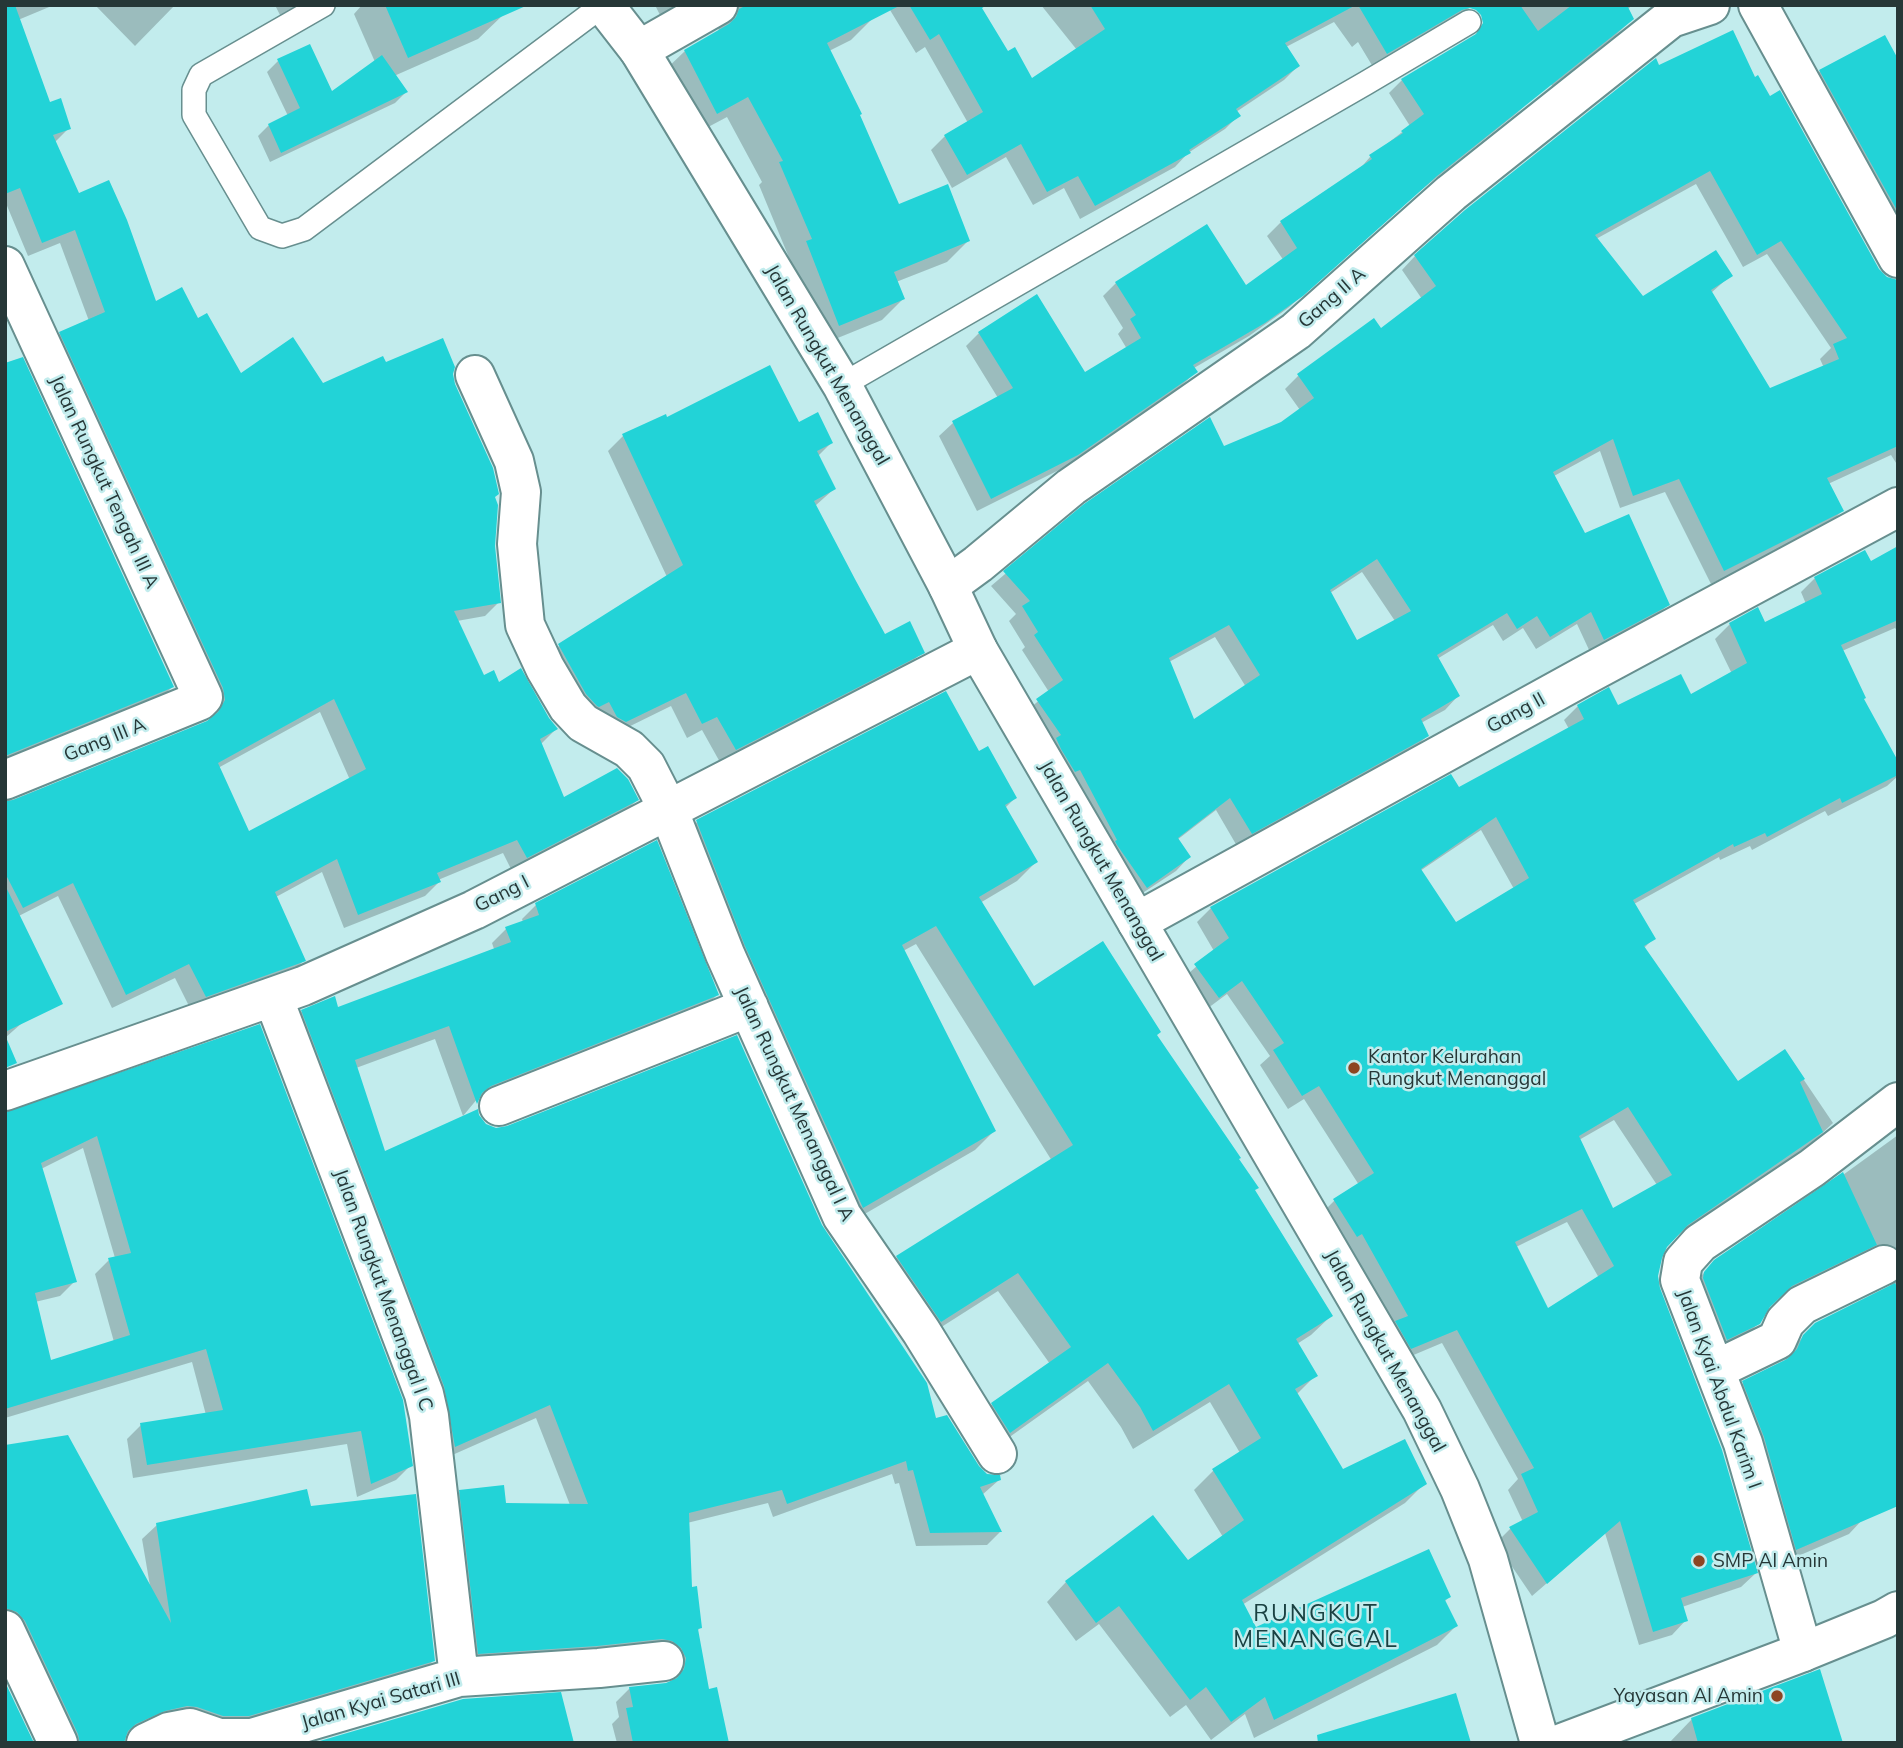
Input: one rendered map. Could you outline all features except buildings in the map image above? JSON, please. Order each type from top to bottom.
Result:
[{"type":"street","name":"Jalan Rungkut Menanggal","points":[[604,5],[639,50],[842,384],[948,586],[978,650],[1422,1410],[1460,1489],[1488,1559],[1540,1743]]},
{"type":"street","points":[[639,50],[718,5]]},
{"type":"street","name":"Gang II A","points":[[948,586],[1071,487],[1296,331],[1451,193],[1668,12],[1710,5]]},
{"type":"street","points":[[1758,5],[1898,258]]},
{"type":"street","name":"Jalan Rungkut Tengah III A","points":[[5,266],[202,697]]},
{"type":"street","name":"Jalan Rungkut Menanggal I A","points":[[475,375],[514,461],[521,492],[517,544],[525,625],[545,668],[568,707],[583,723],[637,755],[646,766],[667,809],[725,954],[842,1216],[921,1331],[997,1454]]},
{"type":"street","name":"Gang II","points":[[1137,922],[1570,683],[1898,507]]},
{"type":"street","name":"Gang I","points":[[5,1091],[303,986],[474,909],[978,650]]},
{"type":"street","name":"Gang III A","points":[[5,780],[200,701],[202,697]]},
{"type":"street","name":"Jalan Rungkut Menanggal I C","points":[[273,997],[425,1394],[459,1677]]},
{"type":"street","points":[[499,1106],[749,1007]]},
{"type":"street","name":"Jalan Kyai Abdul Karim I","points":[[1803,1652],[1743,1443],[1680,1280],[1684,1262],[1700,1243],[1812,1168],[1898,1102]]},
{"type":"street","points":[[1715,1370],[1777,1340],[1785,1322],[1802,1305],[1884,1265]]},
{"type":"street","points":[[1562,1743],[1803,1652],[1898,1611]]},
{"type":"street","points":[[5,1630],[58,1743]]},
{"type":"street","name":"Jalan Kyai Satari III","points":[[146,1743],[169,1732],[190,1728],[219,1740],[252,1738],[459,1677],[664,1661]]},
{"type":"lane","points":[[323,5],[201,75],[194,90],[194,115],[260,228],[282,236],[304,229],[604,5]]},
{"type":"lane","points":[[842,384],[1469,22]]},
{"type":"place","name":"Kantor Kelurahan Rungkut Menanggal","points":[[1354,1068]]},
{"type":"place","name":"SMP Al Amin","points":[[1699,1561]]},
{"type":"place","name":"Yayasan Al Amin","points":[[1777,1696]]},
{"type":"district","name":"RUNGKUT MENANGGAL","points":[[1316,1627]]}]
